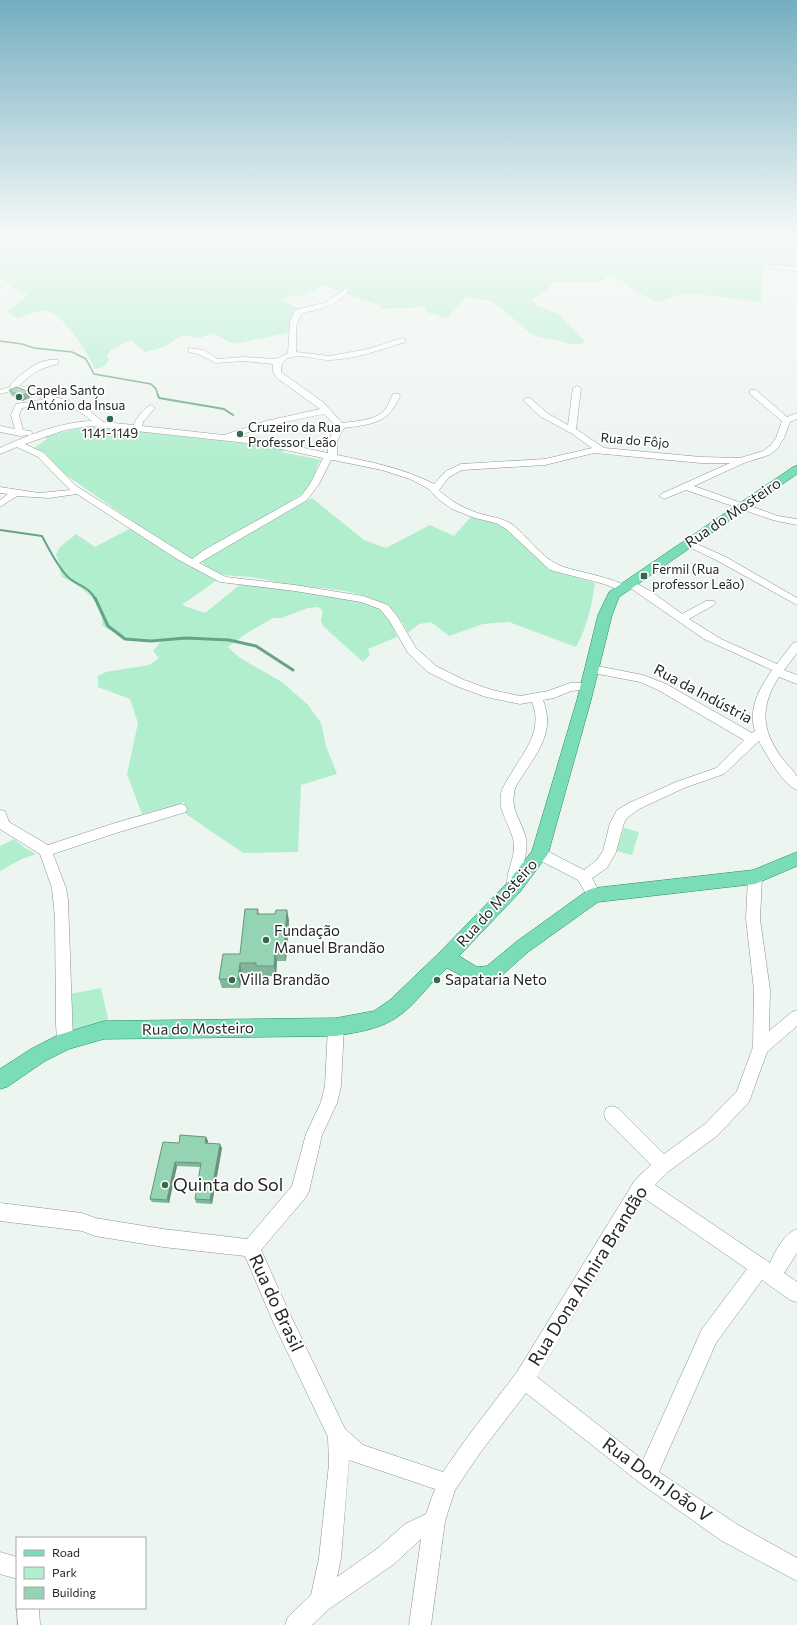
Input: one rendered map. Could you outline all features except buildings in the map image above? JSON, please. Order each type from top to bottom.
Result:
[{"type":"main road","name":"Rua do Mosteiro","points":[[0,1080],[38,1056],[66,1041],[104,1030],[336,1027],[358,1024],[380,1017],[400,1003],[435,966],[446,958],[514,887],[540,854],[609,603],[614,595],[797,469]]},
{"type":"main road","points":[[446,958],[475,975],[493,972],[522,947],[594,896],[756,877],[797,859]]},
{"type":"street","points":[[292,354],[297,313]]},
{"type":"street","points":[[192,350],[201,352],[216,361],[243,359],[279,362],[292,354],[330,358],[365,352],[402,340]]},
{"type":"street","points":[[15,388],[14,386],[24,376],[37,367],[42,364],[55,362]]},
{"type":"street","points":[[279,362],[277,364],[277,372],[280,376],[301,392],[314,398],[340,426]]},
{"type":"street","points":[[0,392],[15,388],[24,389],[82,409],[101,424]]},
{"type":"street","points":[[572,430],[577,388]]},
{"type":"street","points":[[753,392],[786,420],[797,416]]},
{"type":"street","points":[[340,426],[378,420],[388,411],[396,396]]},
{"type":"street","points":[[20,432],[15,415],[19,406],[50,400],[57,401]]},
{"type":"street","points":[[527,400],[544,415],[572,430],[601,450]]},
{"type":"street","points":[[137,428],[139,421],[151,408]]},
{"type":"street","points":[[223,437],[270,423],[325,410]]},
{"type":"street","name":"Rua do Fôjo","points":[[435,489],[446,474],[451,470],[461,467],[545,462],[588,451],[601,450],[701,460],[741,461],[766,453],[774,447],[780,438],[786,420]]},
{"type":"street","points":[[0,451],[40,436],[92,423],[250,441],[384,468],[413,477],[435,489],[441,496],[455,506],[478,516],[499,521],[509,527],[554,568],[626,586],[647,593],[716,642],[797,680]]},
{"type":"street","points":[[333,457],[332,449],[334,437],[340,431],[340,426]]},
{"type":"street","points":[[0,429],[40,436]]},
{"type":"street","points":[[244,431],[250,441]]},
{"type":"street","points":[[19,444],[41,454],[55,471],[73,488],[192,563],[224,580],[296,588],[362,599],[384,607],[394,618],[412,650],[432,669],[460,683],[490,694],[520,700],[550,695],[570,687],[587,686]]},
{"type":"street","points":[[192,563],[208,552],[304,498],[311,492],[317,482],[327,458],[333,457]]},
{"type":"street","points":[[664,496],[738,464],[741,461]]},
{"type":"street","points":[[687,487],[776,518],[797,522]]},
{"type":"street","points":[[0,490],[16,493],[48,495],[66,494],[78,491]]},
{"type":"street","points":[[0,504],[16,493]]},
{"type":"street","points":[[688,543],[722,559],[797,602]]},
{"type":"street","points":[[682,619],[710,603]]},
{"type":"street","points":[[583,876],[592,872],[602,864],[609,852],[617,822],[622,814],[634,806],[680,785],[720,771],[757,736],[759,710],[764,696],[778,670],[797,646]]},
{"type":"street","name":"Rua da Indústria","points":[[592,669],[643,679],[662,687],[757,736]]},
{"type":"street","points":[[514,887],[512,881],[517,867],[520,850],[520,838],[508,814],[507,794],[534,748],[542,731],[542,715],[536,698]]},
{"type":"street","points":[[757,736],[779,766],[797,785]]},
{"type":"street","points":[[46,851],[182,808]]},
{"type":"street","points":[[0,815],[4,825],[46,851],[48,862],[61,898],[64,963],[64,1023],[66,1041]]},
{"type":"street","points":[[540,854],[583,876],[594,896]]},
{"type":"street","name":"Rua Dona Almira Brandão","points":[[420,1625],[434,1521],[447,1484],[473,1446],[524,1379],[641,1186],[663,1165],[711,1130],[743,1096],[761,1047],[762,990],[752,919],[756,877]]},
{"type":"street","points":[[761,1047],[797,1018]]},
{"type":"street","points":[[251,1248],[300,1191],[314,1134],[329,1103],[333,1086],[336,1027]]},
{"type":"street","points":[[612,1114],[663,1165]]},
{"type":"street","points":[[641,1186],[797,1293]]},
{"type":"street","name":"Rua do Brasil","points":[[0,1212],[82,1222],[95,1227],[163,1238],[251,1248],[338,1436],[339,1464],[330,1558],[321,1601]]},
{"type":"street","points":[[647,1476],[709,1336],[767,1272],[781,1259],[797,1238]]},
{"type":"street","name":"Rua Dom João V","points":[[524,1379],[647,1476],[730,1533],[797,1570]]},
{"type":"street","points":[[338,1436],[358,1453],[447,1484]]},
{"type":"street","points":[[296,1625],[321,1601],[386,1556],[412,1532],[434,1521]]},
{"type":"street","points":[[0,1563],[16,1568]]},
{"type":"street","points":[[28,1609],[29,1625]]},
{"type":"green space","points":[[9,313],[35,313],[34,313],[16,318]]},
{"type":"green space","points":[[52,313],[294,313],[290,330],[287,333],[234,344],[213,333],[199,338],[182,335],[164,347],[145,352],[131,340],[111,350],[107,356],[109,361],[103,367],[95,369],[74,335],[60,318]]},
{"type":"green space","points":[[429,313],[452,313],[447,318]]},
{"type":"green space","points":[[506,313],[555,313],[560,315],[585,342],[577,345],[533,335]]},
{"type":"green space","points":[[101,426],[146,429],[286,448],[282,452],[321,460],[312,481],[305,492],[259,521],[191,560],[66,475],[44,452],[34,448],[47,439],[44,436],[84,427]]},
{"type":"green space","points":[[312,498],[364,540],[386,548],[430,525],[454,536],[471,517],[501,524],[553,571],[595,583],[588,616],[576,647],[509,622],[483,624],[449,636],[431,622],[419,624],[408,633],[400,619],[392,610],[378,601],[367,597],[355,593],[330,589],[294,585],[251,577],[224,575],[212,570],[201,561]]},
{"type":"green space","points":[[131,528],[217,580],[182,605],[205,613],[241,584],[292,589],[355,600],[370,604],[379,609],[388,618],[397,637],[368,649],[370,655],[363,662],[323,626],[321,621],[323,611],[318,607],[308,608],[281,618],[273,618],[247,633],[228,647],[240,658],[282,682],[308,705],[321,723],[326,746],[337,774],[301,785],[298,852],[243,853],[186,814],[184,802],[142,814],[127,774],[138,723],[130,699],[98,687],[98,676],[106,672],[149,665],[159,658],[153,651],[162,640],[129,640],[102,625],[100,609],[96,602],[84,590],[62,577],[56,555],[59,548],[76,534],[95,547]]},
{"type":"green space","points":[[624,828],[639,832],[632,855],[617,851]]},
{"type":"green space","points":[[14,839],[25,848],[36,854],[22,859],[0,871],[0,846]]},
{"type":"green space","points":[[101,988],[108,1018],[106,1021],[69,1032],[70,994]]},
{"type":"waterway","points":[[0,341],[22,344],[34,348],[72,352],[86,359],[94,374],[151,384],[156,389],[158,396]]},
{"type":"waterway","points":[[158,395],[159,398],[224,409],[233,415]]},
{"type":"waterway","points":[[0,530],[42,536],[65,574],[72,581],[84,587],[93,595],[95,599]]},
{"type":"waterway","points":[[95,598],[108,626],[125,639],[151,641],[186,638],[229,640],[256,646],[293,670]]},
{"type":"place","name":"Capela Santo António da Ínsua","points":[[19,397]]},
{"type":"place","name":"1141-1149","points":[[110,419]]},
{"type":"place","name":"Cruzeiro da Rua Professor Leão","points":[[240,434]]},
{"type":"place","name":"Fermil (Rua professor Leão)","points":[[644,576]]},
{"type":"place","name":"Fundação Manuel Brandão","points":[[266,940]]},
{"type":"place","name":"Villa Brandão","points":[[232,980]]},
{"type":"place","name":"Sapataria Neto","points":[[437,980]]},
{"type":"place","name":"Quinta do Sol","points":[[165,1185]]}]
